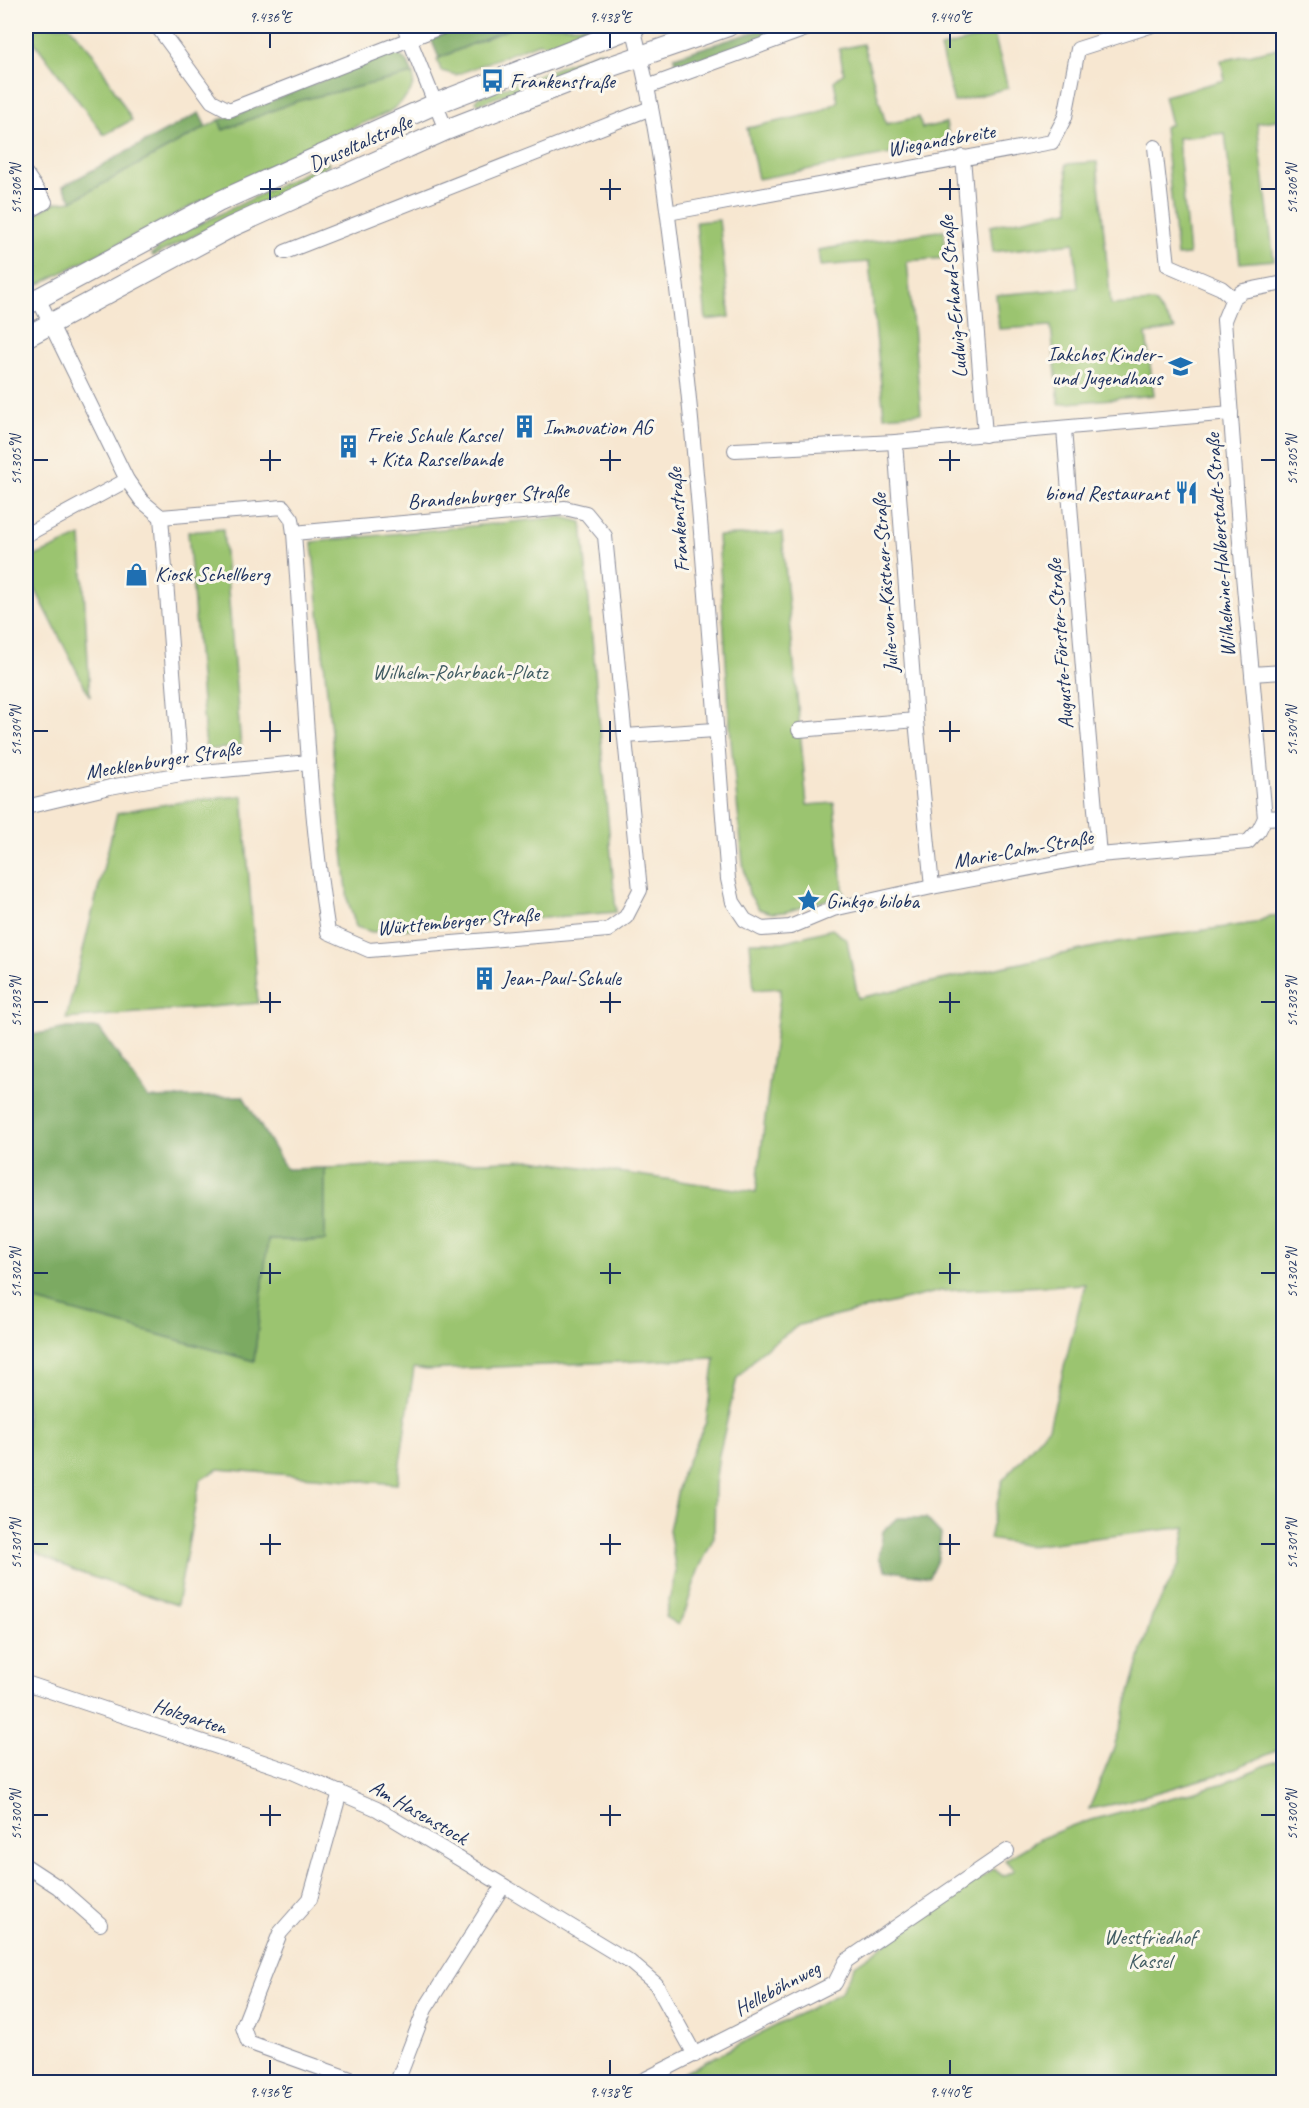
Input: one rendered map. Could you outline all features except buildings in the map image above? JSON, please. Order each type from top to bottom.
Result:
[{"type":"main road","name":"Druseltalstraße","points":[[32,302],[218,202],[435,104],[635,26]]},
{"type":"main road","name":"Druseltalstraße","points":[[26,337],[231,227],[446,130],[640,55],[728,26]]},
{"type":"street","points":[[157,26],[212,101],[229,110],[406,32],[443,26]]},
{"type":"street","name":"Frankenstraße","points":[[635,26],[668,213],[693,438],[715,730],[729,879],[733,902],[746,920],[762,929]]},
{"type":"street","points":[[647,87],[814,26]]},
{"type":"street","name":"Wiegandsbreite","points":[[668,213],[1052,142],[1065,117],[1078,49],[1150,26]]},
{"type":"street","points":[[406,32],[446,130]]},
{"type":"street","points":[[285,252],[651,108]]},
{"type":"street","points":[[1155,147],[1168,265],[1221,288],[1233,298]]},
{"type":"street","name":"Ludwig-Erhard-Straße","points":[[963,157],[985,435]]},
{"type":"street","points":[[26,174],[45,202],[26,213]]},
{"type":"street","points":[[735,450],[895,442],[1231,413],[1224,320],[1233,298],[1243,291],[1284,283]]},
{"type":"street","points":[[32,302],[51,323],[127,480],[142,501],[161,517],[283,507],[292,519],[294,533]]},
{"type":"street","name":"Wilhelmine-Halberstadt-Straße","points":[[1231,413],[1264,818]]},
{"type":"street","name":"Auguste-Förster-Straße","points":[[1064,429],[1100,855]]},
{"type":"street","name":"Julie-von-Kästner-Straße","points":[[895,442],[916,720],[932,887]]},
{"type":"street","points":[[26,535],[127,480]]},
{"type":"street","name":"Brandenburger Straße","points":[[294,533],[565,508],[586,513],[605,536],[625,736]]},
{"type":"street","points":[[161,517],[181,774]]},
{"type":"street","name":"Württemberger Straße","points":[[294,533],[309,762],[319,876],[328,932],[369,950],[608,930],[626,916],[640,890],[625,736]]},
{"type":"street","name":"Wilhelmine-Halberstadt-Straße","points":[[1252,674],[1284,672]]},
{"type":"street","points":[[799,730],[916,720]]},
{"type":"street","points":[[625,736],[715,730]]},
{"type":"street","name":"Mecklenburger Straße","points":[[26,807],[110,787],[181,774],[309,762]]},
{"type":"street","points":[[1264,818],[1284,817]]},
{"type":"street","name":"Marie-Calm-Straße","points":[[762,929],[790,927],[833,909],[932,887],[1100,855],[1248,842],[1259,830],[1264,818]]},
{"type":"street","name":"Holzgarten","points":[[26,1683],[290,1771],[340,1792]]},
{"type":"street","name":"Am Hasenstock","points":[[359,2082],[248,2042],[243,2027],[280,1933],[310,1899],[340,1792],[377,1809],[630,1962],[656,1984],[695,2055]]},
{"type":"street","name":"Helleböhnweg","points":[[640,2082],[835,1983],[846,1961],[1007,1851]]},
{"type":"street","points":[[26,1866],[58,1887],[100,1924]]},
{"type":"street","points":[[397,2082],[425,2009],[503,1886]]},
{"type":"green space","points":[[26,26],[69,26],[93,53],[132,120],[104,135],[26,31]]},
{"type":"green space","points":[[466,26],[515,26],[439,58],[431,39]]},
{"type":"green space","points":[[515,26],[609,26],[554,45],[538,43],[456,75],[441,71],[437,59]]},
{"type":"green space","points":[[773,26],[798,26],[677,68],[674,57]]},
{"type":"green space","points":[[994,34],[1008,88],[954,102],[940,48]]},
{"type":"green space","points":[[863,44],[886,124],[919,117],[922,128],[946,123],[950,143],[758,179],[747,128],[817,113],[838,102],[834,81],[844,73],[839,49]]},
{"type":"green space","points":[[1283,47],[1283,119],[1257,123],[1274,260],[1240,263],[1225,133],[1178,138],[1189,255],[1177,256],[1164,127],[1171,124],[1164,96],[1225,80],[1221,61]]},
{"type":"green space","points":[[601,51],[603,57],[479,104],[476,101],[477,98]]},
{"type":"green space","points":[[394,52],[407,61],[413,74],[297,101],[223,130],[219,120]]},
{"type":"green space","points":[[413,74],[413,86],[410,91],[403,101],[389,112],[297,152],[34,287],[26,286],[26,220],[54,203],[72,201],[219,120],[223,130],[297,101]]},
{"type":"green space","points":[[199,113],[206,127],[72,201],[63,186]]},
{"type":"green space","points":[[327,162],[329,164],[308,180],[153,256],[152,254],[169,239]]},
{"type":"green space","points":[[1097,162],[1111,305],[1154,302],[1175,329],[1146,334],[1154,395],[1059,404],[1051,326],[999,329],[996,295],[1078,288],[1074,243],[993,252],[990,226],[1069,210],[1066,164]]},
{"type":"green space","points":[[719,220],[730,317],[706,320],[696,222]]},
{"type":"green space","points":[[944,230],[945,258],[907,261],[921,413],[884,416],[869,262],[820,266],[818,250]]},
{"type":"green space","name":"Wilhelm-Rohrbach-Platz","points":[[562,517],[582,522],[616,912],[372,932],[356,927],[348,901],[312,542]]},
{"type":"green space","points":[[223,529],[241,747],[206,750],[188,532]]},
{"type":"green space","points":[[782,533],[807,805],[834,803],[844,895],[785,912],[772,913],[759,909],[749,894],[743,863],[731,741],[718,536]]},
{"type":"green space","points":[[81,536],[90,697],[26,571],[26,560]]},
{"type":"green space","points":[[243,796],[258,1003],[66,1019],[117,813],[180,802]]},
{"type":"green space","points":[[1283,915],[1283,1748],[1224,1773],[1123,1802],[1089,1809],[1114,1748],[1152,1616],[1179,1565],[1186,1527],[1029,1546],[989,1539],[1002,1481],[1049,1427],[1085,1284],[941,1291],[799,1325],[762,1351],[737,1378],[719,1455],[715,1485],[714,1537],[698,1571],[685,1612],[678,1625],[665,1617],[676,1572],[669,1530],[681,1476],[706,1422],[715,1358],[426,1370],[414,1368],[397,1484],[218,1469],[200,1480],[177,1605],[78,1572],[26,1548],[26,1298],[254,1361],[268,1240],[325,1241],[325,1168],[533,1160],[756,1192],[781,988],[754,990],[750,942],[783,942],[832,929],[847,940],[858,998],[1118,942],[1255,923],[1270,916]]},
{"type":"green space","points":[[67,1028],[99,1028],[148,1098],[243,1096],[286,1169],[325,1168],[325,1241],[268,1240],[254,1361],[26,1298],[26,1036]]},
{"type":"green space","points":[[897,1518],[926,1518],[941,1534],[938,1558],[929,1577],[886,1570],[879,1558],[883,1531]]},
{"type":"green space","name":"Westfriedhof Kassel","points":[[1283,1758],[1283,2082],[666,2082],[840,1993],[855,1965],[994,1869],[1003,1876],[1014,1870],[1005,1860],[1042,1838],[1074,1825],[1224,1783]]},
{"type":"place","name":"Frankenstraße","points":[[492,81]]},
{"type":"place","name":"Iakchos Kinder- und Jugendhaus","points":[[1180,366]]},
{"type":"place","name":"Immovation AG","points":[[525,427]]},
{"type":"place","name":"Freie Schule Kassel + Kita Rasselbande","points":[[349,447]]},
{"type":"place","name":"biond Restaurant","points":[[1187,493]]},
{"type":"place","name":"Kiosk Schellberg","points":[[137,574]]},
{"type":"place","name":"Ginkgo biloba","points":[[808,901]]},
{"type":"place","name":"Jean-Paul-Schule","points":[[484,978]]}]
